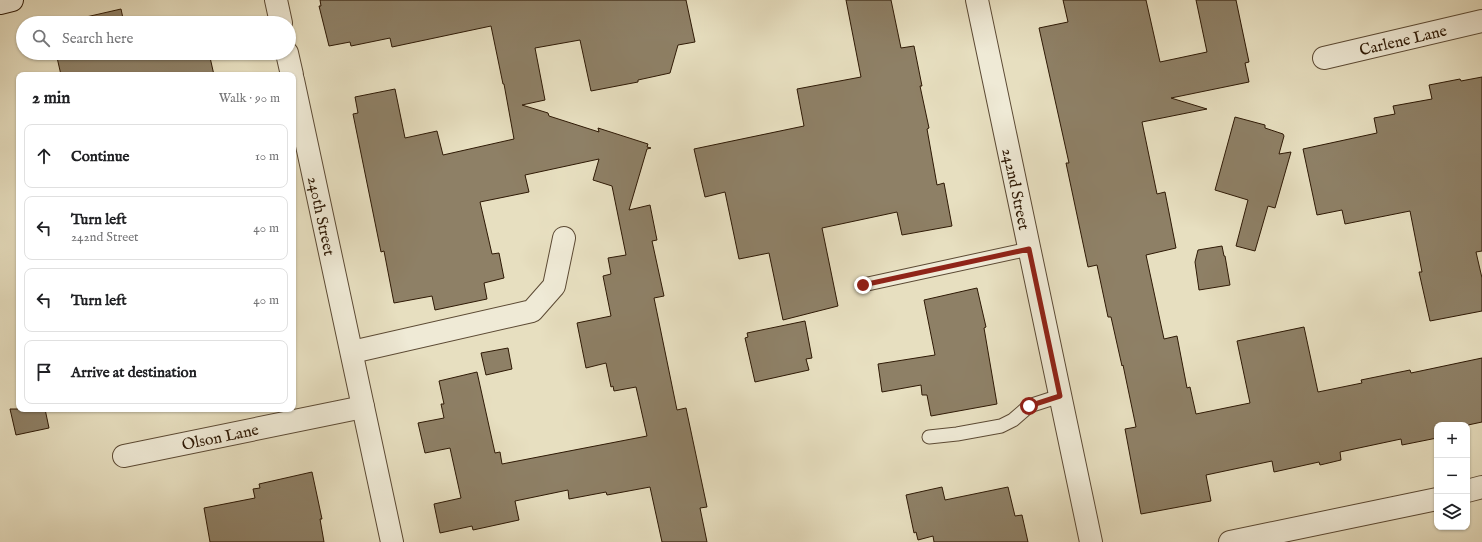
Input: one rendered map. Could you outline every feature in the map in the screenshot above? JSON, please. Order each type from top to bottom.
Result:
[{"type":"street","points":[[0,3],[12,0]]},
{"type":"street","points":[[276,0],[279,16]]},
{"type":"street","name":"242nd Street","points":[[977,0],[1091,542]]},
{"type":"street","name":"Carlene Lane","points":[[1324,58],[1482,21]]},
{"type":"street","points":[[289,60],[291,72]]},
{"type":"street","name":"240th Street","points":[[296,94],[392,542]]},
{"type":"street","points":[[352,352],[532,311],[554,286],[564,238]]},
{"type":"street","name":"Olson Lane","points":[[124,456],[363,407]]},
{"type":"street","points":[[1470,490],[1482,487]]},
{"type":"street","points":[[1230,542],[1434,499]]},
{"type":"lane","points":[[863,285],[1029,249]]},
{"type":"lane","points":[[929,437],[957,434],[1001,426],[1013,420],[1020,412],[1029,406],[1060,396]]},
{"type":"building","points":[[320,0],[686,0],[695,42],[678,45],[670,73],[638,80],[638,82],[591,91],[580,40],[535,48],[545,100],[522,105],[548,113],[549,116],[599,132],[598,128],[648,144],[647,147],[651,148],[647,149],[629,210],[650,205],[657,240],[652,241],[664,296],[654,298],[677,410],[686,408],[707,507],[700,508],[707,542],[662,542],[650,487],[607,495],[606,492],[569,499],[568,490],[515,501],[519,520],[473,530],[472,526],[440,533],[434,504],[461,498],[450,448],[425,453],[418,423],[444,418],[441,404],[444,404],[439,381],[477,372],[495,453],[500,452],[502,464],[647,436],[636,387],[614,391],[613,386],[611,387],[606,363],[586,368],[577,323],[611,316],[603,276],[611,274],[608,258],[626,255],[612,186],[593,180],[599,159],[525,175],[529,192],[480,202],[492,254],[499,253],[504,278],[484,283],[487,299],[435,310],[432,296],[394,303],[384,251],[381,252],[353,114],[358,113],[355,97],[395,89],[405,138],[437,131],[443,155],[514,139],[491,26],[392,47],[390,38],[351,46],[350,42],[329,46],[319,6],[321,6]]},
{"type":"building","points":[[846,0],[891,0],[901,48],[914,46],[922,86],[920,86],[929,128],[927,129],[937,185],[944,183],[952,226],[902,235],[897,212],[822,228],[838,306],[783,320],[769,253],[739,259],[725,192],[705,197],[694,149],[804,126],[797,89],[861,77]]},
{"type":"building","points":[[1063,0],[1146,0],[1160,62],[1207,52],[1196,0],[1236,0],[1249,62],[1245,63],[1249,82],[1171,98],[1207,109],[1142,122],[1157,194],[1165,192],[1176,248],[1146,255],[1164,339],[1177,336],[1187,388],[1190,387],[1196,414],[1250,403],[1237,341],[1304,327],[1318,392],[1362,383],[1361,380],[1410,370],[1411,373],[1482,358],[1482,422],[1470,425],[1470,422],[1434,422],[1434,439],[1402,445],[1401,439],[1340,452],[1341,460],[1320,465],[1319,462],[1274,472],[1272,461],[1206,475],[1211,501],[1141,514],[1125,429],[1136,427],[1123,365],[1122,366],[1111,317],[1108,317],[1097,265],[1088,267],[1066,163],[1069,163],[1039,28],[1068,22]]},
{"type":"building","points":[[121,9],[122,16],[90,16]]},
{"type":"building","points":[[58,60],[211,60],[213,72],[60,72]]},
{"type":"building","points":[[1482,77],[1482,251],[1476,252],[1482,278],[1482,311],[1430,321],[1419,272],[1422,272],[1410,211],[1345,224],[1342,210],[1317,215],[1303,149],[1377,133],[1374,118],[1395,114],[1393,106],[1432,99],[1429,85],[1460,79],[1461,81]]},
{"type":"building","points":[[1235,117],[1265,125],[1265,128],[1283,134],[1284,136],[1279,154],[1291,152],[1275,208],[1268,206],[1255,251],[1236,246],[1248,200],[1215,190]]},
{"type":"building","points":[[1222,246],[1230,285],[1199,290],[1195,262],[1198,250]]},
{"type":"building","points":[[977,288],[986,327],[984,328],[997,404],[931,416],[927,395],[922,395],[921,385],[882,392],[878,364],[935,355],[924,300]]},
{"type":"building","points":[[805,321],[812,358],[806,359],[809,370],[755,382],[745,338],[748,337],[747,333]]},
{"type":"building","points":[[508,348],[512,369],[486,375],[481,353]]},
{"type":"building","points":[[10,409],[16,409],[16,412],[46,412],[49,428],[16,435]]},
{"type":"building","points":[[312,472],[322,519],[320,519],[324,542],[210,542],[204,508],[255,498],[253,489],[260,488],[259,484]]},
{"type":"building","points":[[942,487],[945,500],[1008,487],[1015,516],[1022,515],[1028,542],[934,542],[933,536],[918,540],[916,532],[914,533],[906,495]]},
{"type":"route","points":[[863,285],[1029,249],[1060,396],[1029,406]]}]
